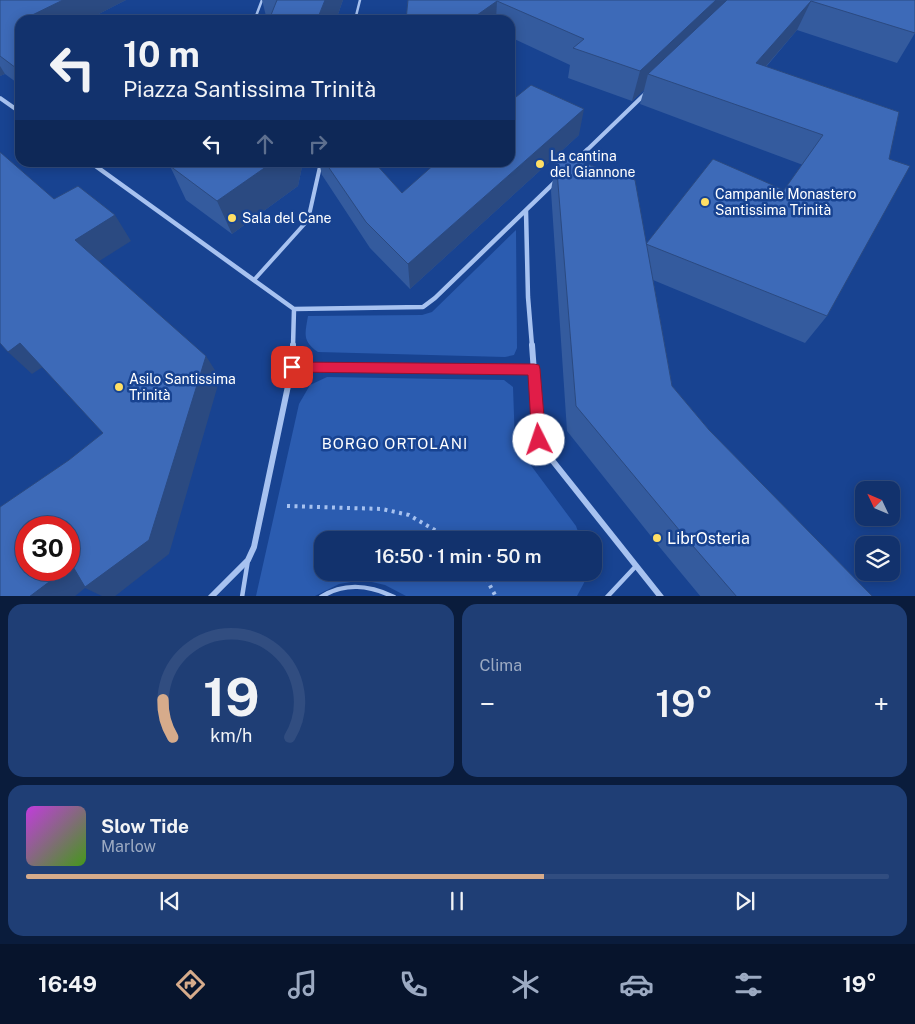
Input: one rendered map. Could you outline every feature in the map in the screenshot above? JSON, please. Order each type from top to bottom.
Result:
[{"type":"street","points":[[567,170],[651,88]]},
{"type":"street","points":[[0,98],[15,108]]},
{"type":"street","points":[[97,167],[294,309],[423,306],[435,298],[560,176]]},
{"type":"street","points":[[526,211],[528,297],[539,440],[548,454],[661,596]]},
{"type":"street","points":[[211,596],[248,560],[254,548],[292,367],[294,309]]},
{"type":"street","points":[[292,367],[534,369]]},
{"type":"lane","points":[[256,15],[262,0]]},
{"type":"lane","points":[[356,15],[360,0]]},
{"type":"lane","points":[[254,280],[308,220],[320,167]]},
{"type":"lane","points":[[242,596],[248,560]]},
{"type":"lane","points":[[607,596],[636,566]]},
{"type":"lane","points":[[321,596],[347,586],[371,586],[394,596]]},
{"type":"path","points":[[286,506],[382,509],[409,516],[436,531]]},
{"type":"path","points":[[488,581],[496,596]]},
{"type":"shaded area","points":[[516,230],[517,348],[514,355],[505,357],[318,352],[307,341],[308,316],[422,315],[432,312]]},
{"type":"shaded area","points":[[327,377],[504,380],[513,387],[515,444],[578,531],[314,531],[314,581],[357,581],[339,584],[315,596],[256,596],[299,404],[310,385]]},
{"type":"shaded area","points":[[367,581],[585,581],[577,596],[406,596],[385,585]]},
{"type":"building","points":[[0,0],[63,0],[32,15],[15,15],[15,67],[0,56]]},
{"type":"building","points":[[277,0],[325,0],[319,15],[271,15]]},
{"type":"building","points":[[408,0],[716,0],[640,71],[573,48],[584,39],[497,1],[477,15],[406,15]]},
{"type":"building","points":[[727,0],[915,0],[915,33],[811,1],[756,63],[899,112],[889,159],[910,166],[827,316],[646,244],[713,159],[784,190],[823,135],[648,74]]},
{"type":"building","points":[[531,85],[584,109],[408,264],[366,222],[328,167],[379,167],[402,193],[431,167],[515,167],[515,98]]},
{"type":"building","points":[[0,152],[54,199],[78,186],[115,215],[75,240],[206,356],[149,540],[85,587],[80,579],[80,516],[15,516],[15,581],[50,581],[30,596],[0,596],[0,507],[69,460],[103,433],[20,343],[8,352],[0,343]]},
{"type":"building","points":[[560,155],[635,180],[672,386],[709,430],[855,579],[855,581],[857,581],[872,596],[736,596],[576,406],[556,159]]},
{"type":"building","points":[[171,167],[266,167],[217,201]]},
{"type":"place","name":"La cantina del Giannone","points":[[540,164]]},
{"type":"place","name":"Campanile Monastero Santissima Trinità","points":[[705,202]]},
{"type":"place","name":"Sala del Cane","points":[[232,218]]},
{"type":"place","name":"Asilo Santissima Trinità","points":[[119,387]]},
{"type":"place","name":"LibrOsteria","points":[[657,538]]},
{"type":"district","name":"BORGO ORTOLANI","points":[[395,443]]},
{"type":"route","points":[[292,367],[534,369],[539,440]]}]
